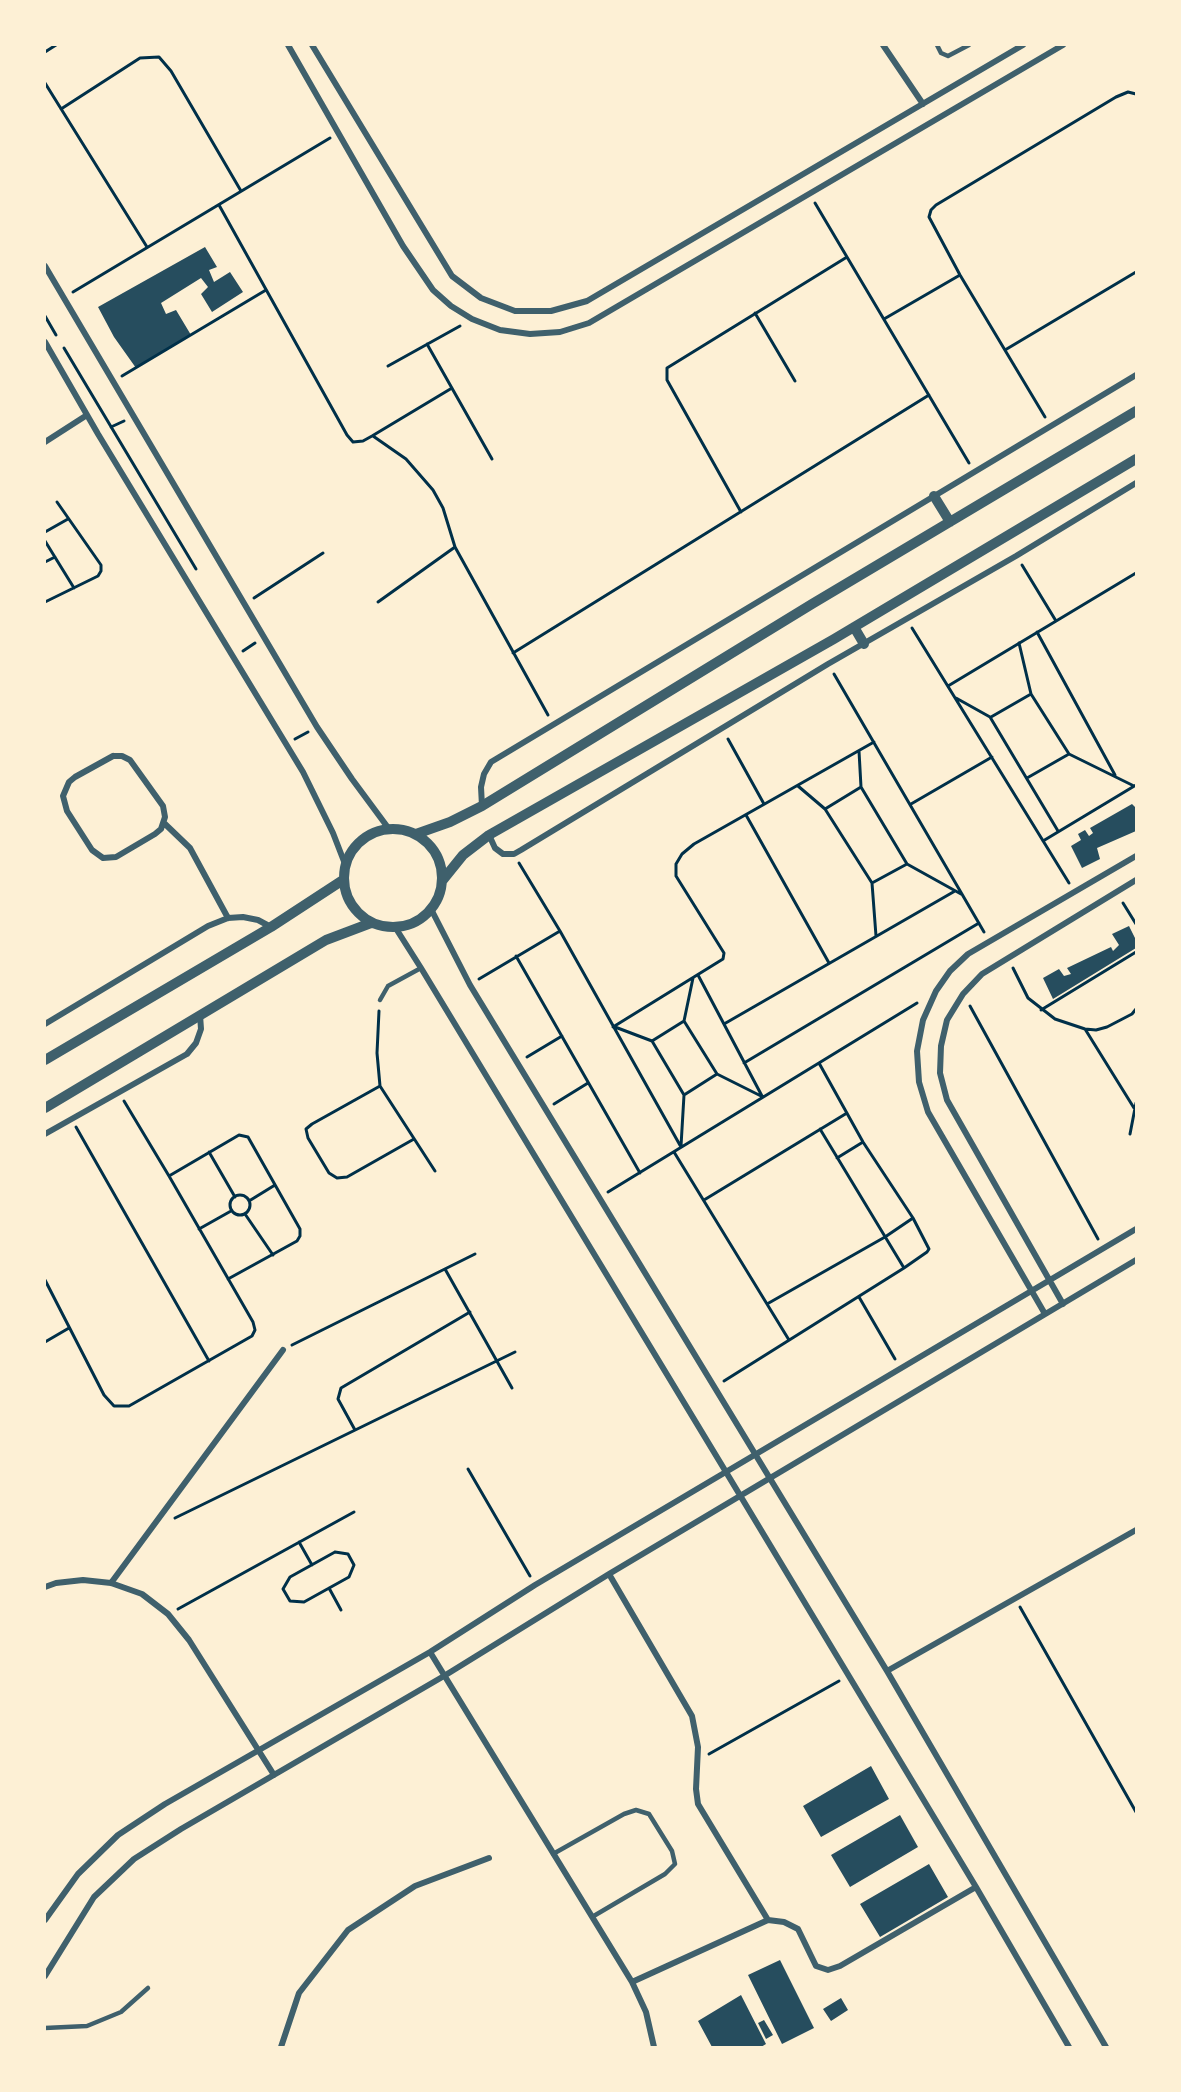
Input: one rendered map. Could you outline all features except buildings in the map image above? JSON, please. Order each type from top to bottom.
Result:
[{"type":"street","points":[[288,45],[418,270],[433,290],[451,306],[472,319],[500,330],[530,334],[560,332],[589,323],[1063,45]]},
{"type":"street","points":[[312,45],[452,276],[481,298],[515,310],[552,311],[586,301],[1023,45]]},
{"type":"street","points":[[883,45],[923,104]]},
{"type":"street","points":[[45,266],[317,727],[389,829]]},
{"type":"street","points":[[45,342],[98,434],[286,743],[318,802],[345,864]]},
{"type":"street","points":[[482,806],[484,774],[491,762],[1136,375]]},
{"type":"street","points":[[416,834],[450,822],[482,806],[812,604],[1136,411]]},
{"type":"street","points":[[45,442],[87,415]]},
{"type":"street","points":[[442,880],[463,855],[489,835],[854,627],[1136,459]]},
{"type":"street","points":[[489,835],[495,848],[503,854],[514,854],[828,664],[1016,556],[1136,483]]},
{"type":"street","points":[[934,496],[950,522]]},
{"type":"street","points":[[854,627],[864,644]]},
{"type":"street","points":[[122,756],[130,760],[163,806],[164,823],[155,834],[116,856],[103,858],[92,850],[67,812],[63,796],[65,789],[75,777],[105,759],[122,756]]},
{"type":"street","points":[[164,823],[190,848],[228,918]]},
{"type":"street","points":[[389,829],[416,834],[433,849],[442,870],[439,896],[431,909],[415,922],[395,927],[371,923],[351,905],[343,880],[345,864],[354,846],[370,834],[389,829]]},
{"type":"street","points":[[1045,1314],[928,1112],[919,1083],[917,1051],[923,1020],[936,991],[950,971],[968,954],[1136,856]]},
{"type":"street","points":[[45,1060],[271,927],[343,880]]},
{"type":"street","points":[[1063,1304],[947,1100],[940,1073],[941,1046],[947,1020],[963,994],[982,974],[1136,880]]},
{"type":"street","points":[[431,909],[470,985],[887,1671],[1106,2047]]},
{"type":"street","points":[[45,1024],[208,926],[228,918],[243,917],[258,920],[271,927]]},
{"type":"street","points":[[45,1108],[326,940],[371,923]]},
{"type":"street","points":[[395,927],[976,1887],[1069,2047]]},
{"type":"street","points":[[45,1134],[187,1054],[196,1043],[201,1029],[200,1015]]},
{"type":"street","points":[[45,1920],[78,1874],[118,1835],[165,1804],[430,1652],[535,1585],[1136,1229]]},
{"type":"street","points":[[45,1976],[94,1897],[134,1859],[181,1829],[444,1676],[609,1574],[1136,1260]]},
{"type":"street","points":[[111,1583],[283,1350]]},
{"type":"street","points":[[887,1671],[1136,1530]]},
{"type":"street","points":[[609,1574],[692,1716],[697,1734],[698,1804],[768,1920]]},
{"type":"street","points":[[45,1587],[56,1583],[83,1580],[111,1583],[142,1594],[168,1614],[189,1640],[274,1775]]},
{"type":"street","points":[[430,1652],[632,1982],[646,2012],[654,2047]]},
{"type":"street","points":[[281,2047],[299,1994],[348,1930],[415,1886],[489,1858]]},
{"type":"street","points":[[632,1982],[768,1920],[784,1922],[798,1929],[816,1966],[828,1970],[840,1966],[976,1887]]},
{"type":"lane","points":[[937,45],[941,53],[948,56],[969,45]]},
{"type":"lane","points":[[380,1000],[387,986],[421,968]]},
{"type":"lane","points":[[553,1854],[624,1814],[636,1810],[649,1814],[672,1851],[675,1864],[665,1874],[592,1917]]},
{"type":"lane","points":[[45,2028],[87,2026],[121,2012],[148,1988]]},
{"type":"path","points":[[45,52],[49,47],[56,45]]},
{"type":"path","points":[[61,109],[140,58],[159,57],[171,71],[241,191]]},
{"type":"path","points":[[45,83],[147,248]]},
{"type":"path","points":[[1050,427],[929,217],[936,205],[1116,97],[1128,92],[1136,94]]},
{"type":"path","points":[[64,298],[339,132]]},
{"type":"path","points":[[810,195],[975,472]]},
{"type":"path","points":[[219,205],[353,442],[363,441],[452,388]]},
{"type":"path","points":[[741,512],[667,380],[666,374],[671,364],[847,257]]},
{"type":"path","points":[[1005,350],[1136,272]]},
{"type":"path","points":[[884,320],[960,274]]},
{"type":"path","points":[[113,381],[266,290]]},
{"type":"path","points":[[755,313],[795,381]]},
{"type":"path","points":[[45,316],[57,336]]},
{"type":"path","points":[[388,366],[472,319]]},
{"type":"path","points":[[427,344],[492,459]]},
{"type":"path","points":[[63,346],[196,569]]},
{"type":"path","points":[[513,653],[929,395]]},
{"type":"path","points":[[98,434],[134,416]]},
{"type":"path","points":[[372,436],[398,453],[421,474],[443,508],[455,547],[553,724]]},
{"type":"path","points":[[45,602],[98,576],[101,571],[101,565],[57,502]]},
{"type":"path","points":[[45,532],[68,519]]},
{"type":"path","points":[[45,541],[74,588]]},
{"type":"path","points":[[378,602],[455,547]]},
{"type":"path","points":[[245,605],[323,553]]},
{"type":"path","points":[[45,562],[55,556]]},
{"type":"path","points":[[1016,556],[1056,621]]},
{"type":"path","points":[[948,686],[1136,573]]},
{"type":"path","points":[[907,619],[1075,892]]},
{"type":"path","points":[[1037,632],[1115,776]]},
{"type":"path","points":[[234,657],[264,638]]},
{"type":"path","points":[[1019,643],[1030,694],[1069,754],[1135,786]]},
{"type":"path","points":[[828,664],[990,941]]},
{"type":"path","points":[[990,717],[1030,694]]},
{"type":"path","points":[[956,698],[990,717],[1058,831]]},
{"type":"path","points":[[286,743],[317,727]]},
{"type":"path","points":[[723,729],[764,805]]},
{"type":"path","points":[[613,1026],[723,959],[724,953],[676,876],[676,864],[682,854],[694,844],[874,742]]},
{"type":"path","points":[[859,751],[861,787],[907,864],[962,894]]},
{"type":"path","points":[[1027,778],[1069,754]]},
{"type":"path","points":[[910,805],[992,757]]},
{"type":"path","points":[[798,786],[825,809],[872,882],[876,936]]},
{"type":"path","points":[[1043,841],[1135,786]]},
{"type":"path","points":[[825,809],[861,787]]},
{"type":"path","points":[[746,815],[830,963]]},
{"type":"path","points":[[514,854],[560,931],[681,1148]]},
{"type":"path","points":[[872,882],[907,864]]},
{"type":"path","points":[[724,1024],[955,891]]},
{"type":"path","points":[[1116,892],[1136,924]]},
{"type":"path","points":[[744,1063],[979,923]]},
{"type":"path","points":[[470,985],[560,931]]},
{"type":"path","points":[[1041,1010],[1136,952]]},
{"type":"path","points":[[516,956],[640,1173]]},
{"type":"path","points":[[1008,958],[1028,998],[1055,1020],[1096,1030],[1107,1027],[1136,1009]]},
{"type":"path","points":[[652,1041],[684,1021],[696,976]]},
{"type":"path","points":[[696,976],[763,1097]]},
{"type":"path","points":[[599,1198],[936,991]]},
{"type":"path","points":[[963,994],[1103,1249]]},
{"type":"path","points":[[380,1000],[377,1028],[380,1086],[435,1171]]},
{"type":"path","points":[[684,1021],[717,1074],[763,1097]]},
{"type":"path","points":[[613,1026],[652,1041],[684,1095],[681,1148]]},
{"type":"path","points":[[1085,1029],[1134,1108]]},
{"type":"path","points":[[518,1063],[562,1036]]},
{"type":"path","points":[[714,1387],[904,1268],[928,1249],[913,1218],[864,1143],[819,1063]]},
{"type":"path","points":[[684,1095],[717,1074]]},
{"type":"path","points":[[545,1109],[588,1083]]},
{"type":"path","points":[[380,1086],[306,1129],[308,1138],[330,1173],[337,1178],[347,1177],[414,1139]]},
{"type":"path","points":[[45,1280],[104,1395],[114,1406],[129,1406],[252,1336],[255,1330],[169,1176],[119,1093]]},
{"type":"path","points":[[1130,1134],[1136,1103]]},
{"type":"path","points":[[704,1200],[847,1113]]},
{"type":"path","points":[[71,1118],[208,1361]]},
{"type":"path","points":[[820,1130],[904,1268]]},
{"type":"path","points":[[169,1176],[239,1135],[248,1137],[300,1229],[297,1241],[228,1279]]},
{"type":"path","points":[[837,1158],[864,1143]]},
{"type":"path","points":[[209,1152],[236,1197]]},
{"type":"path","points":[[674,1152],[790,1340]]},
{"type":"path","points":[[249,1200],[275,1185]]},
{"type":"path","points":[[241,1195],[249,1200],[251,1206],[245,1214],[240,1216],[231,1210],[231,1200],[236,1197],[241,1195]]},
{"type":"path","points":[[199,1229],[231,1210]]},
{"type":"path","points":[[245,1214],[273,1255]]},
{"type":"path","points":[[767,1304],[885,1237],[913,1218]]},
{"type":"path","points":[[283,1350],[475,1254]]},
{"type":"path","points":[[445,1269],[512,1388]]},
{"type":"path","points":[[859,1297],[900,1368]]},
{"type":"path","points":[[355,1430],[338,1399],[341,1388],[470,1312]]},
{"type":"path","points":[[45,1342],[69,1328]]},
{"type":"path","points":[[147,1532],[515,1352]]},
{"type":"path","points":[[468,1469],[535,1585]]},
{"type":"path","points":[[168,1614],[354,1512]]},
{"type":"path","points":[[299,1542],[312,1565]]},
{"type":"path","points":[[335,1552],[348,1554],[354,1565],[349,1577],[304,1602],[290,1601],[283,1589],[290,1577],[312,1565],[335,1552]]},
{"type":"path","points":[[329,1588],[341,1610]]},
{"type":"path","points":[[1015,1599],[1136,1812]]},
{"type":"path","points":[[698,1760],[849,1676]]}]
